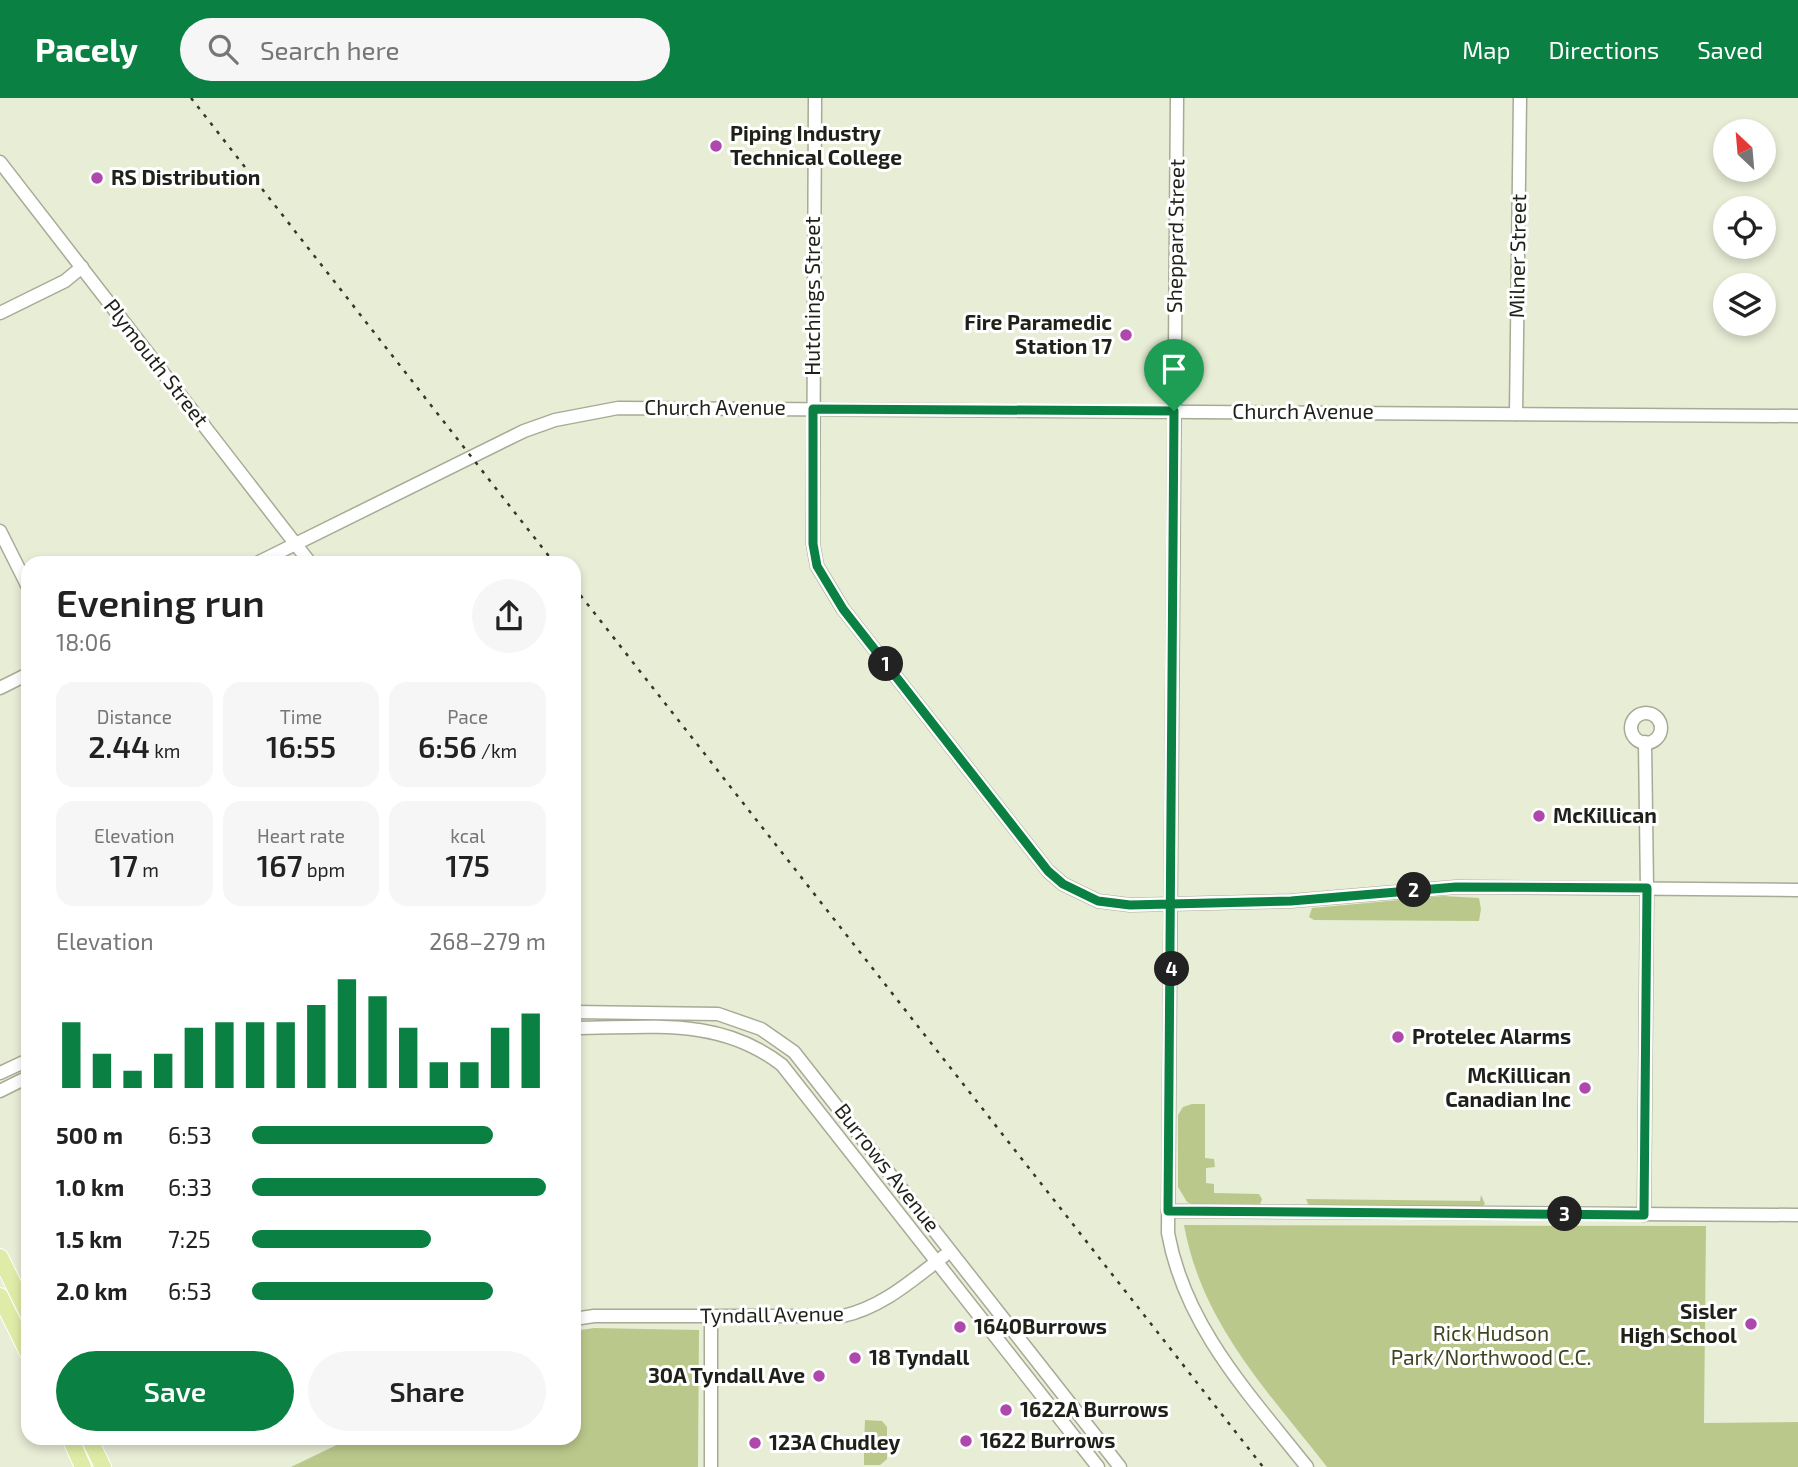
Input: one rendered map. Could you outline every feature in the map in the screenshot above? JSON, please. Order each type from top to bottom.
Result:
[{"type":"main road","points":[[0,1257],[21,1300]]},
{"type":"main road","points":[[0,1296],[21,1339]]},
{"type":"main road","points":[[72,1445],[83,1467]]},
{"type":"main road","points":[[92,1445],[103,1467]]},
{"type":"street","name":"Hutchings Street","points":[[815,98],[813,544],[817,566],[843,609],[1048,871],[1063,884],[1098,901],[1130,905],[1291,901],[1456,887],[1798,890]]},
{"type":"street","name":"Sheppard Street","points":[[1177,98],[1168,1211],[1172,1255],[1197,1320],[1220,1355],[1307,1467]]},
{"type":"street","name":"Milner Street","points":[[1516,414],[1520,98]]},
{"type":"street","name":"Plymouth Street","points":[[0,162],[306,556]]},
{"type":"street","points":[[0,313],[65,281],[82,267]]},
{"type":"street","name":"Church Avenue","points":[[271,556],[524,431],[555,420],[618,408],[1798,415]]},
{"type":"street","points":[[0,531],[21,573]]},
{"type":"street","points":[[0,688],[21,678]]},
{"type":"street","points":[[1644,1215],[1647,888],[1645,743]]},
{"type":"street","name":"Burrows Avenue","points":[[581,1012],[718,1014],[740,1019],[779,1040],[805,1063],[1120,1467]]},
{"type":"street","name":"Burrows Avenue","points":[[581,1028],[693,1029],[719,1033],[753,1044],[797,1080],[1098,1467]]},
{"type":"street","points":[[0,1073],[21,1062]]},
{"type":"street","points":[[0,1091],[21,1080]]},
{"type":"street","points":[[1168,1211],[1798,1215]]},
{"type":"street","name":"Tyndall Avenue","points":[[581,1318],[832,1317],[855,1313],[890,1297],[950,1251]]},
{"type":"street","points":[[711,1317],[711,1467]]},
{"type":"green space","points":[[1443,896],[1479,898],[1479,921],[1314,920],[1309,917],[1312,908]]},
{"type":"green space","points":[[1205,1104],[1205,1158],[1214,1159],[1215,1167],[1206,1168],[1206,1183],[1214,1184],[1214,1193],[1259,1194],[1262,1199],[1260,1205],[1196,1206],[1187,1202],[1178,1187],[1178,1115],[1183,1107]]},
{"type":"green space","points":[[1481,1195],[1485,1204],[1480,1208],[1309,1206],[1306,1199],[1480,1201]]},
{"type":"green space","name":"Rick Hudson Park/Northwood C.C.","points":[[1184,1225],[1706,1226],[1704,1423],[1798,1422],[1798,1467],[1327,1467],[1260,1383],[1221,1325],[1193,1261]]},
{"type":"green space","points":[[581,1330],[699,1330],[698,1467],[291,1467],[337,1445],[581,1445]]},
{"type":"green space","points":[[865,1420],[882,1421],[887,1427],[887,1442],[864,1442]]},
{"type":"green space","points":[[864,1447],[887,1447],[887,1459],[880,1465],[864,1465]]},
{"type":"railway","points":[[191,98],[549,556]]},
{"type":"railway","points":[[581,596],[1263,1467]]},
{"type":"place","name":"Piping Industry Technical College","points":[[716,146]]},
{"type":"place","name":"RS Distribution","points":[[97,178]]},
{"type":"place","name":"Fire Paramedic Station 17","points":[[1126,335]]},
{"type":"place","name":"McKillican","points":[[1539,816]]},
{"type":"place","name":"Protelec Alarms","points":[[1398,1037]]},
{"type":"place","name":"McKillican Canadian Inc","points":[[1585,1088]]},
{"type":"place","name":"Sisler High School","points":[[1751,1324]]},
{"type":"place","name":"1640Burrows","points":[[960,1327]]},
{"type":"place","name":"18 Tyndall","points":[[855,1358]]},
{"type":"place","name":"30A Tyndall Ave","points":[[819,1376]]},
{"type":"place","name":"1622A Burrows","points":[[1006,1410]]},
{"type":"place","name":"1622 Burrows","points":[[966,1441]]},
{"type":"place","name":"123A Chudley","points":[[755,1443]]},
{"type":"route","points":[[1174,411],[813,409],[813,544],[817,566],[843,609],[1048,871],[1063,884],[1098,901],[1130,905],[1172,905],[1291,901],[1456,887],[1647,888],[1644,1215],[1168,1211],[1172,905],[1174,411]]}]
